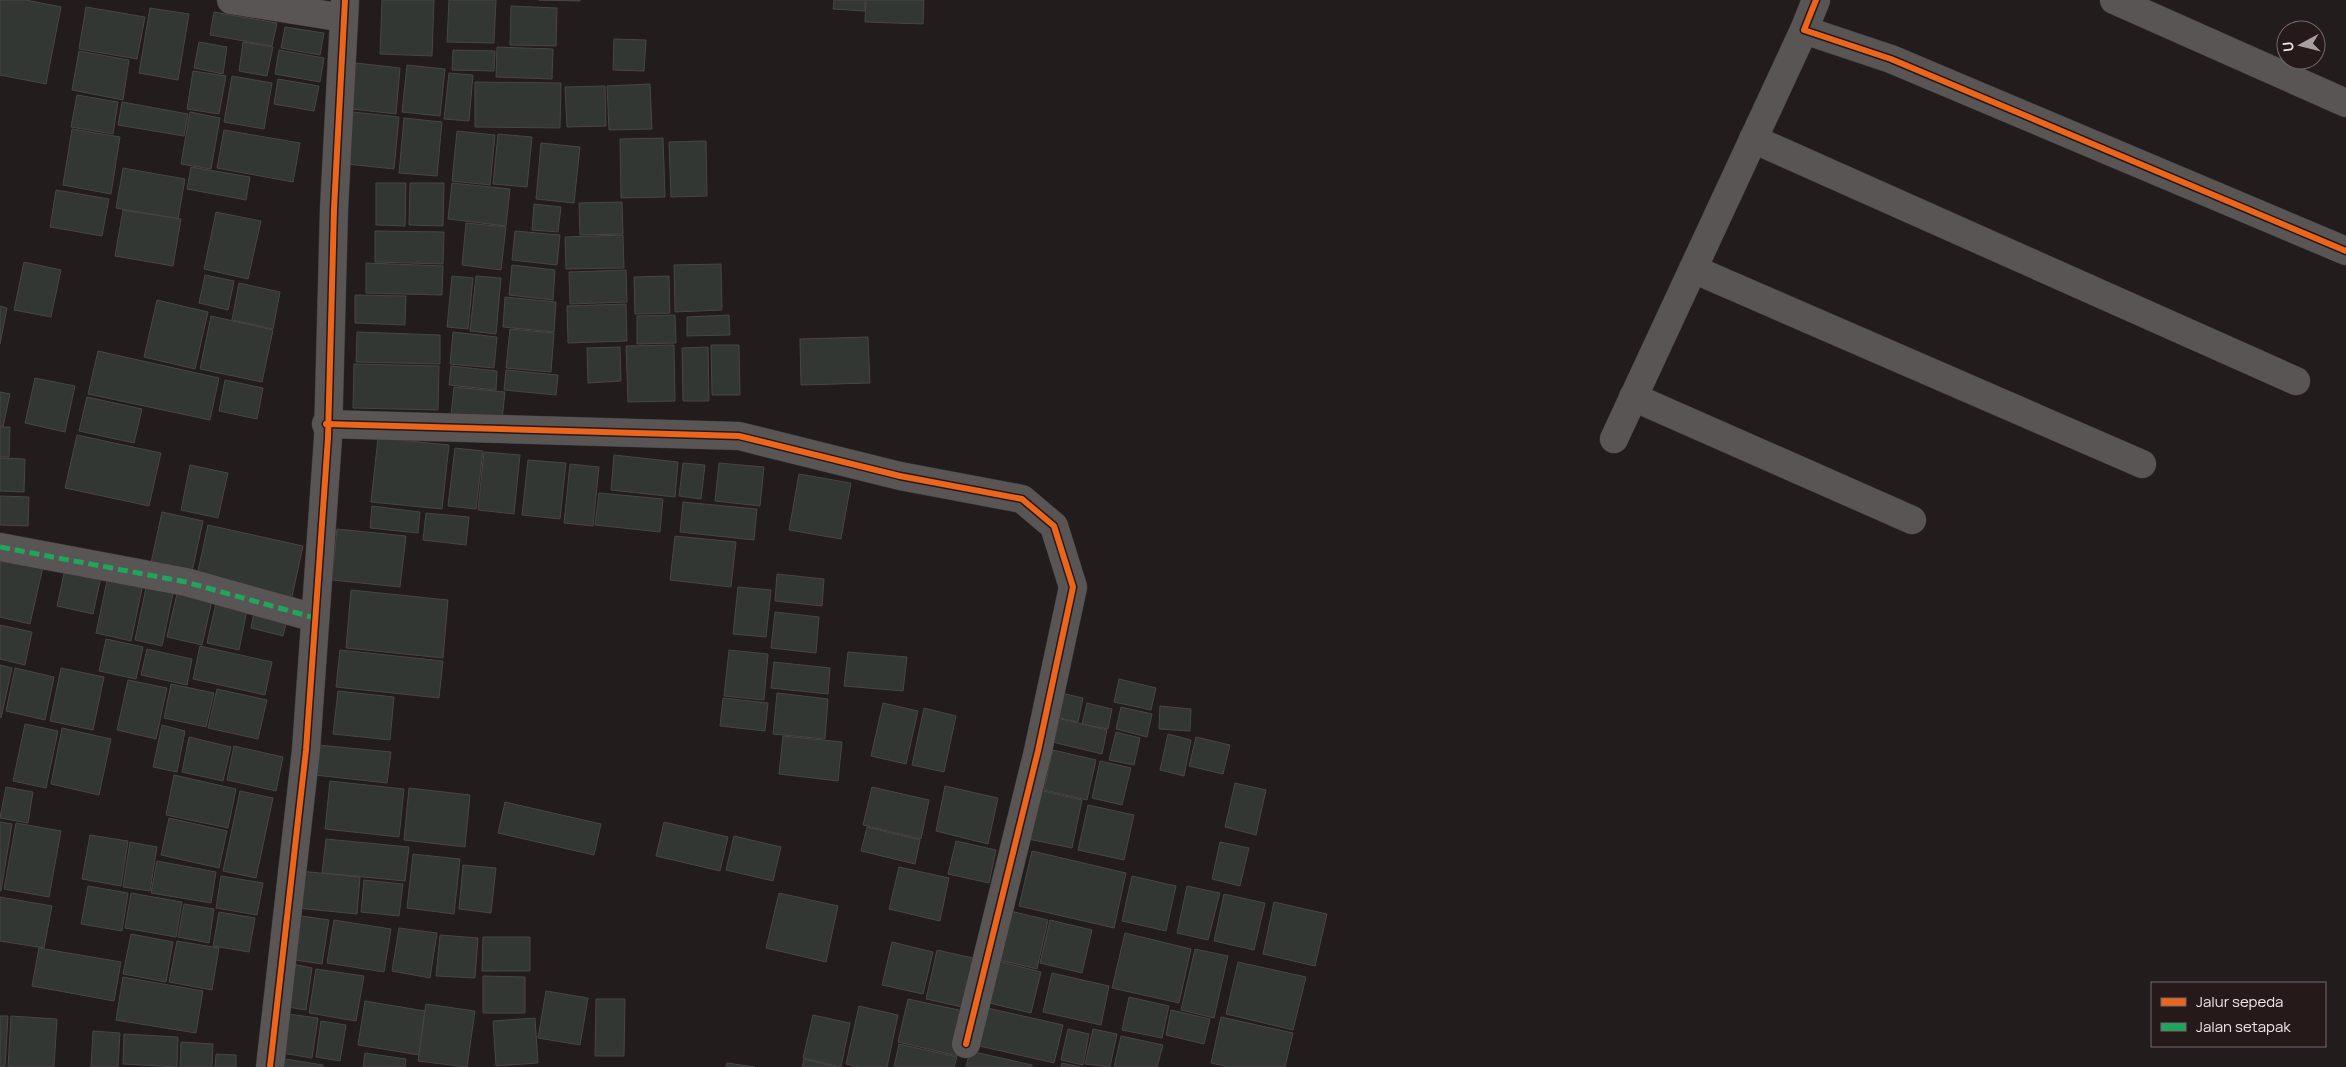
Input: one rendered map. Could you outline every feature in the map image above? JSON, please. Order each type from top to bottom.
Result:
[{"type":"street","points":[[231,0],[345,9],[326,424],[328,438],[306,750],[270,1067]]},
{"type":"street","points":[[1614,439],[1804,30],[1816,0]]},
{"type":"street","points":[[2114,0],[2346,103]]},
{"type":"street","points":[[1804,30],[1892,59],[2346,251]]},
{"type":"street","points":[[1753,139],[2296,381]]},
{"type":"street","points":[[1693,269],[2142,464]]},
{"type":"street","points":[[1634,396],[1912,520]]},
{"type":"street","points":[[326,424],[739,436],[900,476],[1022,499],[1054,526],[1073,586],[1038,751],[966,1044]]},
{"type":"street","points":[[0,547],[186,582],[315,618]]},
{"type":"building","points":[[0,0],[26,0],[61,7],[46,84],[0,75]]},
{"type":"building","points":[[382,0],[434,0],[432,56],[380,54]]},
{"type":"building","points":[[449,0],[496,0],[494,43],[447,42]]},
{"type":"building","points":[[539,0],[580,0],[580,1]]},
{"type":"building","points":[[834,0],[865,0],[865,11],[833,9]]},
{"type":"building","points":[[866,0],[924,0],[923,24],[865,22]]},
{"type":"building","points":[[511,6],[557,8],[556,46],[510,45]]},
{"type":"building","points":[[86,7],[145,17],[137,59],[79,49]]},
{"type":"building","points":[[150,8],[189,14],[178,80],[139,73]]},
{"type":"building","points":[[214,12],[277,23],[272,46],[210,35]]},
{"type":"building","points":[[285,27],[324,33],[320,55],[281,48]]},
{"type":"building","points":[[614,39],[646,40],[644,71],[613,70]]},
{"type":"building","points":[[199,42],[227,47],[223,74],[194,68]]},
{"type":"building","points":[[243,42],[273,47],[267,76],[239,71]]},
{"type":"building","points":[[497,47],[553,49],[552,79],[496,77]]},
{"type":"building","points":[[279,50],[324,58],[320,82],[275,74]]},
{"type":"building","points":[[453,50],[495,51],[494,71],[452,70]]},
{"type":"building","points":[[79,51],[129,60],[123,100],[72,90]]},
{"type":"building","points":[[356,63],[400,68],[396,114],[352,109]]},
{"type":"building","points":[[407,65],[445,69],[440,116],[402,112]]},
{"type":"building","points":[[193,71],[226,76],[219,114],[187,109]]},
{"type":"building","points":[[449,73],[473,75],[469,121],[444,119]]},
{"type":"building","points":[[232,76],[272,83],[264,129],[224,122]]},
{"type":"building","points":[[278,79],[319,86],[314,111],[274,104]]},
{"type":"building","points":[[475,82],[561,83],[560,128],[475,127]]},
{"type":"building","points":[[650,84],[652,129],[609,130],[607,86]]},
{"type":"building","points":[[605,86],[606,126],[567,127],[565,87]]},
{"type":"building","points":[[77,95],[118,102],[113,134],[71,127]]},
{"type":"building","points":[[122,102],[188,114],[184,136],[118,125]]},
{"type":"building","points":[[190,112],[220,118],[211,169],[181,164]]},
{"type":"building","points":[[353,112],[399,117],[394,169],[347,164]]},
{"type":"building","points":[[404,118],[442,122],[437,176],[399,173]]},
{"type":"building","points":[[72,129],[120,137],[111,194],[63,185]]},
{"type":"building","points":[[224,130],[300,143],[293,182],[217,168]]},
{"type":"building","points":[[457,131],[495,135],[490,185],[452,181]]},
{"type":"building","points":[[498,134],[532,137],[527,187],[493,184]]},
{"type":"building","points":[[663,138],[665,197],[621,198],[620,139]]},
{"type":"building","points":[[706,141],[707,196],[671,197],[669,142]]},
{"type":"building","points":[[541,143],[580,147],[574,203],[536,199]]},
{"type":"building","points":[[191,167],[250,177],[246,200],[187,189]]},
{"type":"building","points":[[123,168],[185,179],[178,219],[116,208]]},
{"type":"building","points":[[376,183],[406,183],[405,226],[376,225]]},
{"type":"building","points":[[410,183],[444,183],[443,226],[409,225]]},
{"type":"building","points":[[452,183],[510,189],[506,226],[448,219]]},
{"type":"building","points":[[56,190],[109,199],[102,236],[50,227]]},
{"type":"building","points":[[622,202],[623,234],[580,235],[579,203]]},
{"type":"building","points":[[534,204],[561,207],[558,232],[532,230]]},
{"type":"building","points":[[123,210],[181,219],[173,266],[115,256]]},
{"type":"building","points":[[216,212],[261,221],[248,279],[204,269]]},
{"type":"building","points":[[466,223],[506,227],[501,270],[462,265]]},
{"type":"building","points":[[375,231],[444,232],[443,264],[375,262]]},
{"type":"building","points":[[515,231],[560,235],[557,265],[512,260]]},
{"type":"building","points":[[623,235],[624,268],[566,269],[565,237]]},
{"type":"building","points":[[24,262],[61,270],[51,317],[14,310]]},
{"type":"building","points":[[366,263],[443,266],[442,295],[366,293]]},
{"type":"building","points":[[721,264],[722,310],[675,312],[674,265]]},
{"type":"building","points":[[512,265],[555,270],[553,300],[509,295]]},
{"type":"building","points":[[626,270],[627,302],[570,304],[569,272]]},
{"type":"building","points":[[205,275],[234,281],[228,310],[199,303]]},
{"type":"building","points":[[452,276],[473,278],[468,329],[447,327]]},
{"type":"building","points":[[476,276],[501,278],[496,334],[470,331]]},
{"type":"building","points":[[669,276],[670,313],[635,314],[634,277]]},
{"type":"building","points":[[239,283],[280,292],[273,329],[232,320]]},
{"type":"building","points":[[355,295],[406,296],[405,325],[355,323]]},
{"type":"building","points":[[505,297],[556,302],[554,332],[503,327]]},
{"type":"building","points":[[157,300],[208,312],[195,369],[144,357]]},
{"type":"building","points":[[626,304],[627,341],[568,343],[567,306]]},
{"type":"building","points":[[0,306],[7,308],[0,344]]},
{"type":"building","points":[[675,315],[676,343],[637,344],[637,316]]},
{"type":"building","points":[[729,315],[730,335],[687,336],[687,317]]},
{"type":"building","points":[[211,316],[273,330],[262,382],[200,369]]},
{"type":"building","points":[[510,329],[554,333],[551,372],[506,368]]},
{"type":"building","points":[[357,332],[440,335],[440,364],[356,362]]},
{"type":"building","points":[[453,332],[497,337],[494,368],[450,364]]},
{"type":"building","points":[[868,337],[870,383],[801,385],[800,339]]},
{"type":"building","points":[[674,345],[675,401],[628,402],[626,346]]},
{"type":"building","points":[[711,345],[739,345],[740,395],[712,395]]},
{"type":"building","points":[[620,347],[621,381],[588,383],[587,348]]},
{"type":"building","points":[[708,347],[709,401],[683,401],[682,348]]},
{"type":"building","points":[[98,351],[219,378],[210,420],[88,394]]},
{"type":"building","points":[[354,364],[439,366],[438,410],[353,408]]},
{"type":"building","points":[[451,366],[497,371],[496,390],[449,385]]},
{"type":"building","points":[[506,370],[558,375],[556,395],[504,390]]},
{"type":"building","points":[[35,378],[75,386],[65,432],[25,423]]},
{"type":"building","points":[[225,380],[263,388],[257,419],[219,411]]},
{"type":"building","points":[[454,387],[505,392],[502,420],[451,415]]},
{"type":"building","points":[[0,392],[10,394],[3,427],[0,426]]},
{"type":"building","points":[[87,397],[142,409],[134,443],[79,431]]},
{"type":"building","points":[[0,427],[10,427],[9,457],[0,457]]},
{"type":"building","points":[[77,435],[161,453],[149,506],[65,488]]},
{"type":"building","points":[[378,438],[449,445],[442,509],[371,502]]},
{"type":"building","points":[[455,448],[483,451],[476,509],[448,506]]},
{"type":"building","points":[[484,452],[520,455],[514,514],[478,510]]},
{"type":"building","points":[[614,455],[678,462],[675,497],[611,490]]},
{"type":"building","points":[[0,458],[25,459],[24,492],[0,491]]},
{"type":"building","points":[[528,460],[566,463],[560,519],[522,515]]},
{"type":"building","points":[[683,463],[705,465],[701,499],[679,496]]},
{"type":"building","points":[[719,463],[764,467],[760,506],[715,501]]},
{"type":"building","points":[[570,464],[599,467],[593,526],[564,523]]},
{"type":"building","points":[[190,465],[228,473],[218,518],[181,510]]},
{"type":"building","points":[[799,474],[851,483],[841,539],[789,530]]},
{"type":"building","points":[[599,493],[663,499],[660,532],[595,525]]},
{"type":"building","points":[[0,496],[29,497],[28,526],[0,525]]},
{"type":"building","points":[[683,502],[757,509],[754,540],[680,532]]},
{"type":"building","points":[[372,506],[420,512],[418,533],[370,528]]},
{"type":"building","points":[[162,512],[203,521],[190,581],[149,572]]},
{"type":"building","points":[[426,513],[469,517],[466,545],[423,540]]},
{"type":"building","points":[[208,525],[303,546],[291,601],[196,580]]},
{"type":"building","points":[[337,529],[406,536],[400,587],[332,580]]},
{"type":"building","points":[[675,536],[736,542],[731,587],[670,580]]},
{"type":"building","points":[[0,558],[43,567],[30,624],[0,617]]},
{"type":"building","points":[[65,569],[101,577],[93,614],[57,606]]},
{"type":"building","points":[[777,574],[824,579],[822,606],[775,601]]},
{"type":"building","points":[[108,576],[143,584],[131,641],[96,633]]},
{"type":"building","points":[[147,583],[174,589],[162,646],[135,640]]},
{"type":"building","points":[[738,587],[771,590],[766,637],[733,634]]},
{"type":"building","points":[[178,589],[213,596],[202,645],[167,637]]},
{"type":"building","points":[[351,590],[448,600],[443,658],[346,648]]},
{"type":"building","points":[[217,598],[248,605],[239,650],[207,643]]},
{"type":"building","points":[[255,608],[288,615],[283,636],[251,628]]},
{"type":"building","points":[[775,612],[819,617],[816,653],[771,648]]},
{"type":"building","points":[[0,625],[32,632],[25,665],[0,659]]},
{"type":"building","points":[[106,639],[143,647],[136,679],[99,671]]},
{"type":"building","points":[[200,646],[272,662],[265,695],[193,679]]},
{"type":"building","points":[[147,649],[192,659],[187,685],[141,675]]},
{"type":"building","points":[[340,650],[443,661],[439,698],[336,687]]},
{"type":"building","points":[[729,650],[768,654],[764,700],[724,696]]},
{"type":"building","points":[[848,652],[907,657],[903,691],[844,686]]},
{"type":"building","points":[[774,662],[830,668],[828,694],[771,688]]},
{"type":"building","points":[[0,665],[12,668],[1,718],[0,717]]},
{"type":"building","points":[[15,668],[54,677],[45,720],[6,711]]},
{"type":"building","points":[[61,668],[104,677],[93,730],[50,721]]},
{"type":"building","points":[[1119,679],[1156,688],[1151,710],[1114,702]]},
{"type":"building","points":[[128,680],[167,688],[156,739],[117,730]]},
{"type":"building","points":[[171,684],[214,693],[206,727],[164,718]]},
{"type":"building","points":[[217,689],[267,700],[258,739],[208,728]]},
{"type":"building","points":[[338,691],[394,697],[390,740],[333,734]]},
{"type":"building","points":[[1057,692],[1083,698],[1078,722],[1051,716]]},
{"type":"building","points":[[777,693],[828,699],[825,739],[773,734]]},
{"type":"building","points":[[723,698],[768,703],[765,731],[720,726]]},
{"type":"building","points":[[883,703],[918,711],[906,764],[871,756]]},
{"type":"building","points":[[1087,703],[1112,709],[1108,729],[1082,724]]},
{"type":"building","points":[[1160,706],[1191,709],[1190,731],[1159,729]]},
{"type":"building","points":[[1121,707],[1152,714],[1147,737],[1116,729]]},
{"type":"building","points":[[924,708],[956,716],[944,772],[912,765]]},
{"type":"building","points":[[1053,717],[1107,730],[1102,754],[1048,741]]},
{"type":"building","points":[[25,724],[58,731],[46,788],[13,781]]},
{"type":"building","points":[[162,725],[185,731],[177,772],[153,767]]},
{"type":"building","points":[[62,728],[111,739],[99,795],[51,784]]},
{"type":"building","points":[[1116,732],[1140,738],[1134,765],[1109,760]]},
{"type":"building","points":[[1168,734],[1191,740],[1184,776],[1160,770]]},
{"type":"building","points":[[783,736],[842,742],[838,781],[779,774]]},
{"type":"building","points":[[189,737],[231,747],[223,781],[182,772]]},
{"type":"building","points":[[1196,737],[1230,745],[1223,774],[1189,766]]},
{"type":"building","points":[[318,745],[391,752],[387,783],[315,775]]},
{"type":"building","points":[[234,746],[283,757],[276,791],[227,780]]},
{"type":"building","points":[[1053,750],[1096,760],[1087,800],[1044,790]]},
{"type":"building","points":[[1100,761],[1131,768],[1122,805],[1092,798]]},
{"type":"building","points":[[174,775],[236,789],[228,828],[166,815]]},
{"type":"building","points":[[330,781],[404,789],[399,837],[325,829]]},
{"type":"building","points":[[1235,783],[1266,790],[1256,835],[1225,827]]},
{"type":"building","points":[[945,786],[998,798],[988,844],[936,831]]},
{"type":"building","points":[[6,787],[33,792],[28,823],[0,818]]},
{"type":"building","points":[[872,787],[929,800],[921,839],[863,825]]},
{"type":"building","points":[[409,788],[470,795],[465,847],[404,840]]},
{"type":"building","points":[[1039,790],[1082,800],[1072,848],[1028,839]]},
{"type":"building","points":[[240,791],[273,798],[256,878],[223,871]]},
{"type":"building","points":[[505,802],[601,824],[594,855],[498,833]]},
{"type":"building","points":[[1088,805],[1134,815],[1124,860],[1078,850]]},
{"type":"building","points":[[169,818],[227,831],[219,868],[161,855]]},
{"type":"building","points":[[0,822],[12,824],[1,891],[0,891]]},
{"type":"building","points":[[664,822],[728,837],[720,871],[656,856]]},
{"type":"building","points":[[16,823],[61,831],[49,897],[4,889]]},
{"type":"building","points":[[867,827],[920,840],[915,864],[861,851]]},
{"type":"building","points":[[90,835],[128,841],[121,886],[82,879]]},
{"type":"building","points":[[734,836],[781,847],[773,881],[726,870]]},
{"type":"building","points":[[326,839],[409,847],[405,881],[322,873]]},
{"type":"building","points":[[956,841],[996,850],[989,883],[948,874]]},
{"type":"building","points":[[130,842],[157,847],[150,891],[123,887]]},
{"type":"building","points":[[1220,842],[1249,848],[1240,886],[1212,879]]},
{"type":"building","points":[[1032,851],[1126,873],[1114,928],[1019,906]]},
{"type":"building","points":[[413,854],[460,859],[454,914],[407,908]]},
{"type":"building","points":[[157,861],[216,872],[211,903],[151,893]]},
{"type":"building","points":[[463,865],[496,868],[491,913],[459,909]]},
{"type":"building","points":[[899,867],[949,878],[940,921],[889,909]]},
{"type":"building","points":[[300,871],[360,877],[357,914],[297,908]]},
{"type":"building","points":[[221,876],[263,883],[257,915],[216,908]]},
{"type":"building","points":[[1132,876],[1176,886],[1166,931],[1122,921]]},
{"type":"building","points":[[364,880],[403,884],[399,916],[361,912]]},
{"type":"building","points":[[88,886],[128,893],[122,931],[81,924]]},
{"type":"building","points":[[1187,886],[1220,893],[1208,940],[1177,933]]},
{"type":"building","points":[[131,893],[182,902],[176,937],[125,928]]},
{"type":"building","points":[[779,893],[838,906],[826,962],[766,948]]},
{"type":"building","points":[[1224,894],[1265,903],[1254,950],[1214,941]]},
{"type":"building","points":[[0,897],[52,906],[44,948],[0,941]]},
{"type":"building","points":[[1274,902],[1327,914],[1315,966],[1263,954]]},
{"type":"building","points":[[184,904],[214,909],[209,943],[178,937]]},
{"type":"building","points":[[1006,910],[1048,920],[1037,969],[995,959]]},
{"type":"building","points":[[219,912],[255,918],[249,952],[213,946]]},
{"type":"building","points":[[295,915],[329,920],[322,964],[288,959]]},
{"type":"building","points":[[334,920],[391,929],[384,972],[327,963]]},
{"type":"building","points":[[1050,920],[1092,930],[1082,973],[1040,963]]},
{"type":"building","points":[[399,928],[437,933],[430,978],[392,971]]},
{"type":"building","points":[[1125,933],[1191,949],[1179,1003],[1112,988]]},
{"type":"building","points":[[131,934],[173,942],[166,982],[123,974]]},
{"type":"building","points":[[440,935],[478,938],[475,978],[436,976]]},
{"type":"building","points":[[483,937],[530,937],[530,971],[482,971]]},
{"type":"building","points":[[177,941],[219,948],[212,990],[169,982]]},
{"type":"building","points":[[892,942],[933,952],[923,994],[882,985]]},
{"type":"building","points":[[39,948],[121,962],[114,1001],[32,986]]},
{"type":"building","points":[[1195,949],[1228,956],[1214,1018],[1181,1010]]},
{"type":"building","points":[[937,950],[973,958],[962,1007],[926,999]]},
{"type":"building","points":[[994,960],[1041,972],[1031,1013],[985,1002]]},
{"type":"building","points":[[1238,962],[1306,977],[1293,1030],[1226,1014]]},
{"type":"building","points":[[288,963],[312,968],[306,1010],[281,1006]]},
{"type":"building","points":[[316,969],[364,976],[356,1021],[309,1013]]},
{"type":"building","points":[[1052,973],[1109,986],[1101,1025],[1043,1012]]},
{"type":"building","points":[[483,976],[525,977],[525,1013],[483,1013]]},
{"type":"building","points":[[123,977],[203,991],[196,1033],[116,1020]]},
{"type":"building","points":[[546,991],[588,998],[580,1045],[538,1038]]},
{"type":"building","points":[[1129,997],[1169,1006],[1162,1038],[1122,1030]]},
{"type":"building","points":[[596,999],[625,999],[624,1056],[595,1056]]},
{"type":"building","points":[[908,999],[968,1012],[958,1056],[898,1042]]},
{"type":"building","points":[[365,1001],[425,1011],[419,1055],[358,1045]]},
{"type":"building","points":[[426,1004],[475,1011],[467,1067],[418,1061]]},
{"type":"building","points":[[859,1006],[898,1015],[887,1067],[858,1067],[846,1064]]},
{"type":"building","points":[[983,1007],[1063,1025],[1054,1063],[975,1045]]},
{"type":"building","points":[[1171,1010],[1210,1019],[1204,1044],[1166,1035]]},
{"type":"building","points":[[288,1014],[318,1018],[312,1058],[282,1053]]},
{"type":"building","points":[[813,1015],[850,1023],[841,1067],[803,1058]]},
{"type":"building","points":[[0,1016],[8,1016],[5,1067],[0,1067]]},
{"type":"building","points":[[11,1016],[57,1019],[54,1067],[8,1067]]},
{"type":"building","points":[[1221,1017],[1293,1033],[1285,1067],[1229,1067],[1211,1063]]},
{"type":"building","points":[[535,1018],[538,1063],[496,1066],[493,1021]]},
{"type":"building","points":[[321,1021],[346,1025],[340,1061],[316,1057]]},
{"type":"building","points":[[1068,1029],[1089,1034],[1083,1065],[1061,1060]]},
{"type":"building","points":[[1093,1029],[1117,1034],[1110,1067],[1085,1064]]},
{"type":"building","points":[[93,1031],[120,1033],[118,1067],[91,1067]]},
{"type":"building","points":[[124,1034],[178,1037],[177,1067],[123,1064]]},
{"type":"building","points":[[1121,1036],[1163,1045],[1157,1067],[1114,1067]]},
{"type":"building","points":[[181,1042],[213,1044],[212,1067],[180,1067]]},
{"type":"building","points":[[899,1044],[957,1057],[954,1067],[894,1067]]},
{"type":"building","points":[[970,1051],[1032,1065],[1032,1067],[966,1067]]},
{"type":"building","points":[[365,1053],[406,1059],[405,1067],[363,1067]]},
{"type":"building","points":[[216,1054],[236,1055],[236,1067],[215,1067]]},
{"type":"building","points":[[279,1058],[323,1065],[323,1067],[278,1067]]},
{"type":"building","points":[[804,1059],[836,1067],[802,1067]]},
{"type":"building","points":[[727,1063],[755,1067],[726,1067]]},
{"type":"building","points":[[1062,1063],[1081,1067],[1061,1067]]},
{"type":"marked path","points":[[0,547],[186,582],[315,618]]},
{"type":"cycle path","points":[[270,1067],[306,750],[317,595],[328,438],[334,209],[345,0]]},
{"type":"cycle path","points":[[1816,0],[1804,30],[1891,59],[2346,251]]},
{"type":"cycle path","points":[[326,424],[739,436],[900,476],[1022,499],[1054,526],[1073,587],[1038,751],[966,1044]]}]
